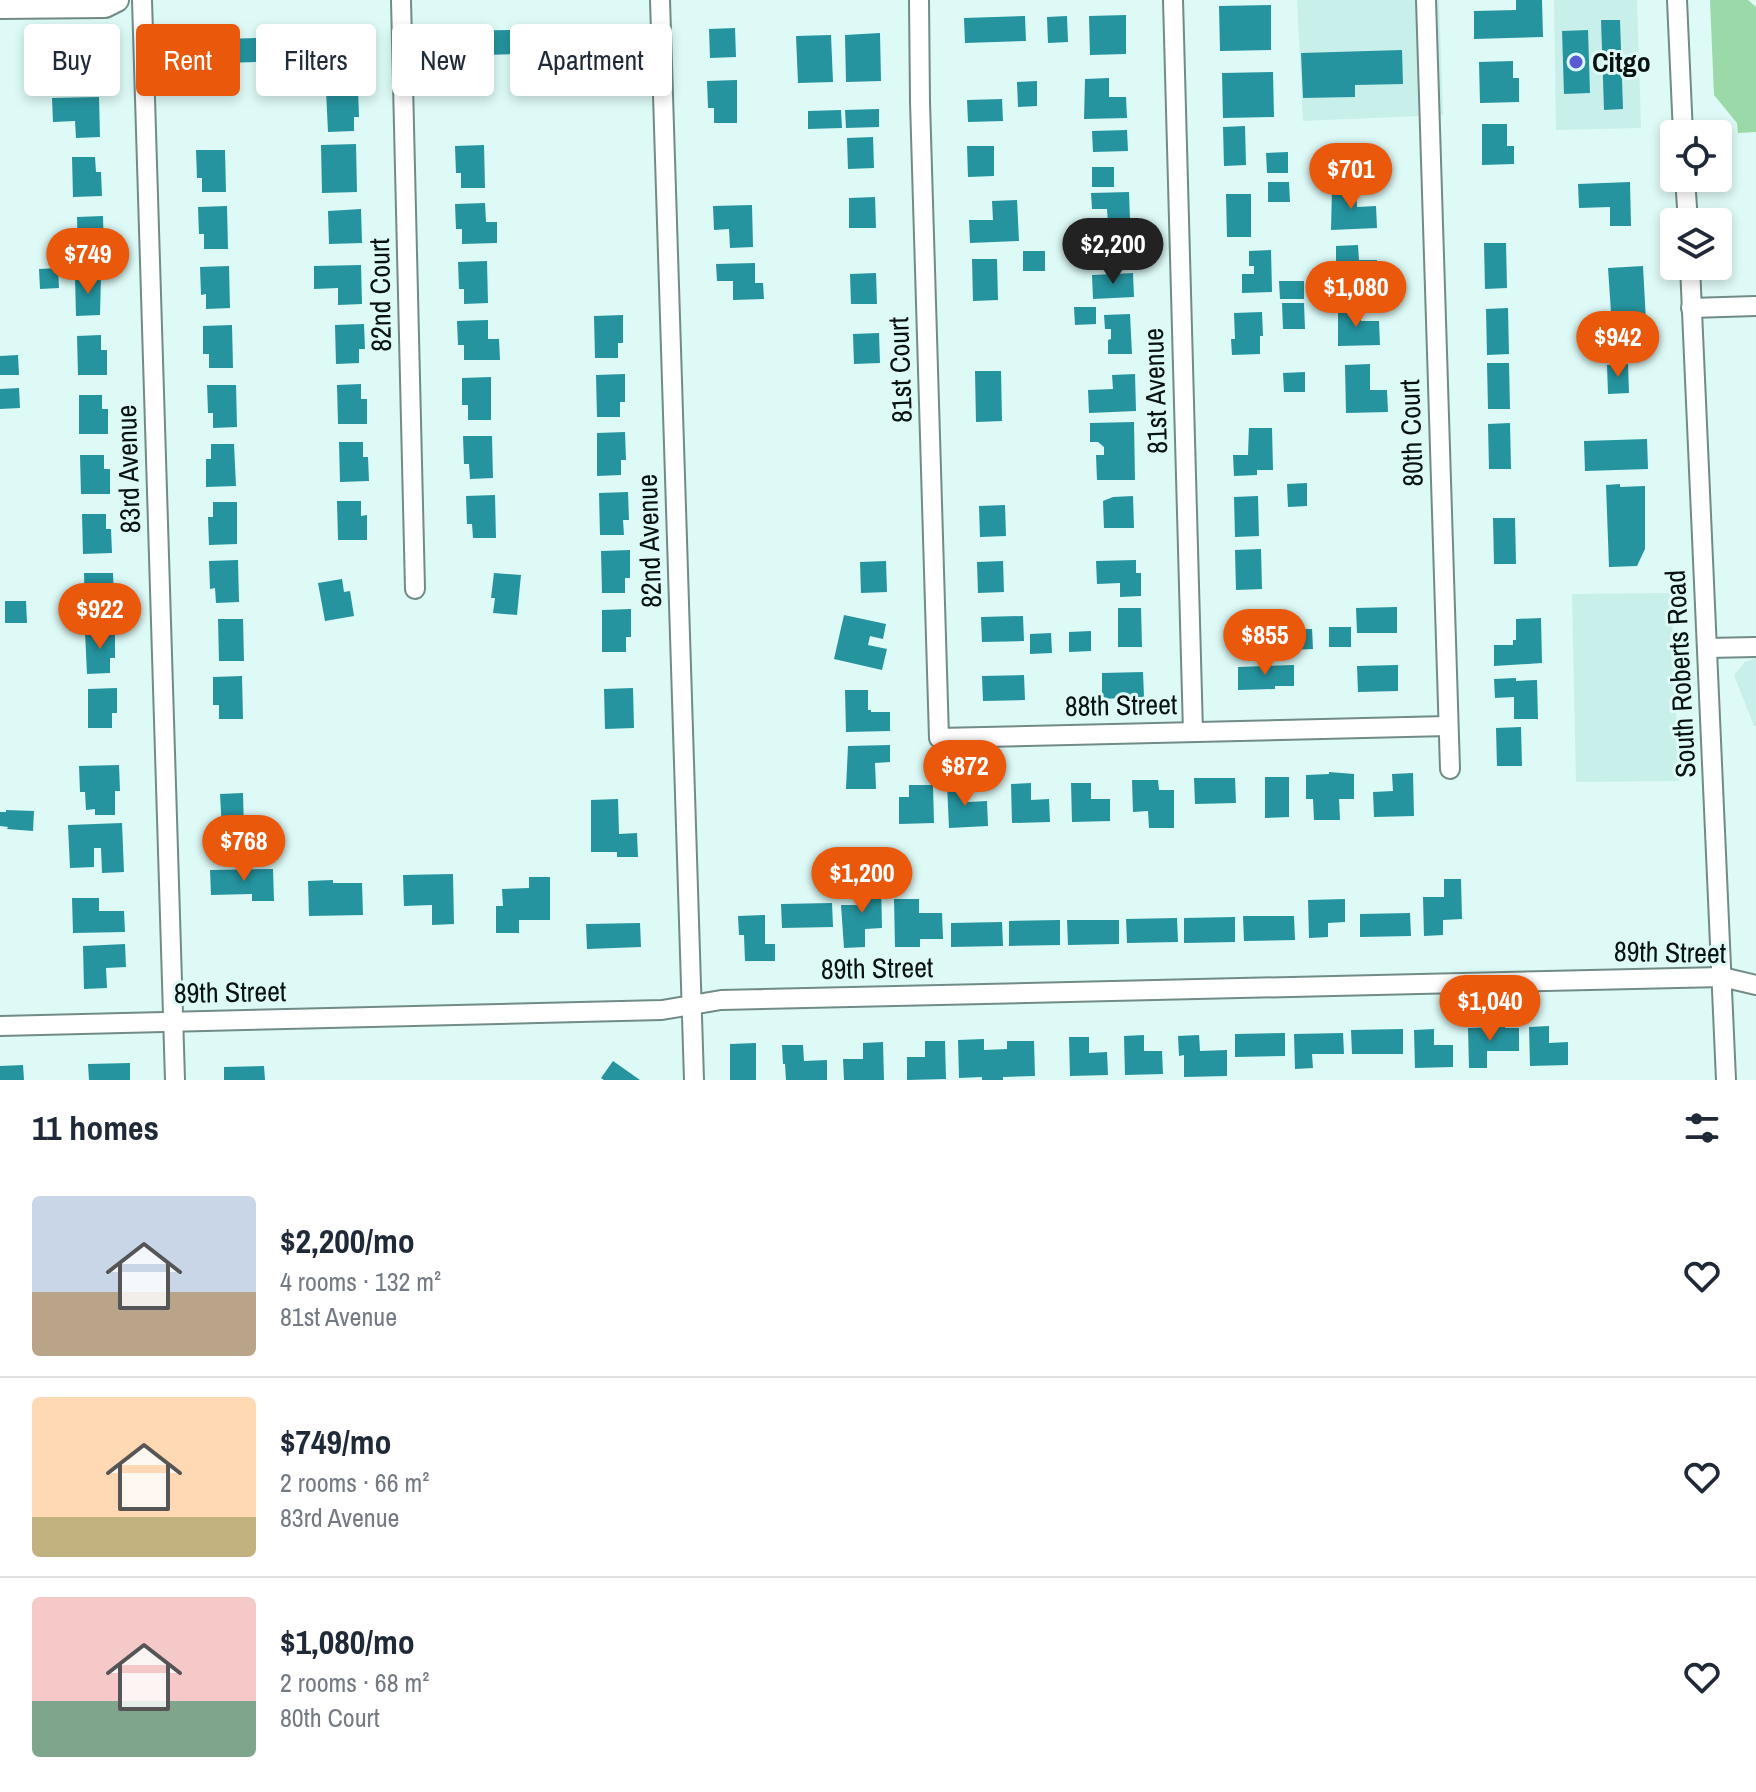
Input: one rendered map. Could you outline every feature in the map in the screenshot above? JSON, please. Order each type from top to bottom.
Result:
[{"type":"main road","points":[[0,7],[105,6],[117,0]]},
{"type":"street","name":"83rd Avenue","points":[[142,0],[175,1080]]},
{"type":"street","name":"82nd Court","points":[[401,0],[415,589]]},
{"type":"street","name":"82nd Avenue","points":[[660,0],[694,1080]]},
{"type":"street","name":"81st Court","points":[[919,0],[939,738]]},
{"type":"street","name":"81st Avenue","points":[[1173,0],[1193,732]]},
{"type":"street","name":"80th Court","points":[[1426,0],[1450,769]]},
{"type":"street","points":[[1677,0],[1682,120]]},
{"type":"street","name":"South Roberts Road","points":[[1690,280],[1726,1080]]},
{"type":"street","points":[[1691,308],[1756,306]]},
{"type":"street","points":[[1707,648],[1756,647]]},
{"type":"street","name":"88th Street","points":[[939,738],[1448,726]]},
{"type":"street","name":"89th Street","points":[[0,1026],[662,1010],[721,1000],[1722,977],[1756,985]]},
{"type":"shaded area","points":[[1297,0],[1439,0],[1443,115],[1303,121]]},
{"type":"shaded area","points":[[1554,0],[1637,0],[1641,128],[1556,130]]},
{"type":"shaded area","points":[[1671,593],[1679,781],[1576,782],[1572,594]]},
{"type":"shaded area","points":[[1756,658],[1754,726],[1734,675],[1745,662]]},
{"type":"green space","points":[[1710,0],[1748,0],[1756,7],[1756,132],[1738,133],[1737,123],[1714,95]]},
{"type":"building","points":[[1516,0],[1542,0],[1543,37],[1474,39],[1474,11],[1516,10]]},
{"type":"building","points":[[1271,5],[1271,50],[1220,51],[1219,6]]},
{"type":"building","points":[[1126,15],[1126,54],[1090,55],[1089,16]]},
{"type":"building","points":[[1025,16],[1026,41],[965,43],[964,18]]},
{"type":"building","points":[[1067,16],[1068,42],[1048,43],[1047,17]]},
{"type":"building","name":"Citgo","points":[[1601,20],[1620,20],[1623,109],[1604,110]]},
{"type":"building","points":[[735,28],[736,57],[710,58],[709,29]]},
{"type":"building","points":[[494,30],[510,30],[510,54],[494,55]]},
{"type":"building","name":"Citgo","points":[[1588,30],[1590,93],[1564,94],[1562,31]]},
{"type":"building","points":[[880,33],[881,81],[846,82],[845,35]]},
{"type":"building","points":[[831,35],[833,82],[798,83],[796,36]]},
{"type":"building","points":[[240,38],[256,38],[256,62],[240,63]]},
{"type":"building","points":[[1402,50],[1403,84],[1355,85],[1355,97],[1303,98],[1301,53]]},
{"type":"building","points":[[1513,61],[1513,78],[1519,78],[1519,102],[1480,103],[1479,62]]},
{"type":"building","points":[[1273,72],[1274,117],[1223,118],[1222,73]]},
{"type":"building","points":[[1109,78],[1109,97],[1126,97],[1127,118],[1084,119],[1085,79]]},
{"type":"building","points":[[737,80],[737,123],[714,123],[714,108],[708,108],[707,81]]},
{"type":"building","points":[[1037,81],[1037,106],[1018,107],[1017,82]]},
{"type":"building","points":[[326,96],[358,96],[359,117],[354,117],[354,131],[328,132]]},
{"type":"building","points":[[99,97],[100,137],[76,138],[75,121],[53,122],[52,98]]},
{"type":"building","points":[[1002,99],[1003,121],[968,122],[967,100]]},
{"type":"building","points":[[879,109],[879,127],[846,128],[845,110]]},
{"type":"building","points":[[841,110],[842,128],[808,129],[808,111]]},
{"type":"building","points":[[1482,124],[1507,124],[1507,146],[1514,146],[1514,164],[1482,165]]},
{"type":"building","points":[[1245,126],[1246,165],[1224,166],[1223,127]]},
{"type":"building","points":[[1127,130],[1128,151],[1093,152],[1092,131]]},
{"type":"building","points":[[873,137],[874,168],[848,169],[847,138]]},
{"type":"building","points":[[356,144],[357,192],[322,193],[321,145]]},
{"type":"building","points":[[484,145],[485,188],[461,188],[461,173],[456,173],[455,146]]},
{"type":"building","points":[[967,146],[994,146],[994,176],[968,177]]},
{"type":"building","points":[[196,150],[225,150],[226,192],[202,192],[202,178],[197,178]]},
{"type":"building","points":[[1288,152],[1288,173],[1267,173],[1266,153]]},
{"type":"building","points":[[72,157],[95,157],[96,172],[101,172],[102,196],[73,197]]},
{"type":"building","points":[[1092,167],[1114,167],[1114,187],[1092,187]]},
{"type":"building","points":[[1268,182],[1289,182],[1290,202],[1268,202]]},
{"type":"building","points":[[1630,182],[1631,226],[1610,226],[1610,207],[1579,208],[1578,184]]},
{"type":"building","points":[[1332,188],[1356,188],[1357,207],[1376,206],[1377,228],[1331,230]]},
{"type":"building","points":[[1129,192],[1130,221],[1108,222],[1107,209],[1092,209],[1091,193]]},
{"type":"building","points":[[1226,194],[1251,194],[1251,237],[1227,237]]},
{"type":"building","points":[[875,197],[876,228],[849,228],[849,198]]},
{"type":"building","points":[[1017,200],[1019,241],[970,243],[969,220],[993,220],[992,201]]},
{"type":"building","points":[[485,203],[486,222],[497,222],[497,243],[462,244],[462,229],[456,229],[455,204]]},
{"type":"building","points":[[752,205],[753,247],[730,248],[729,229],[714,230],[713,206]]},
{"type":"building","points":[[227,206],[228,249],[204,249],[204,234],[199,234],[198,207]]},
{"type":"building","points":[[361,209],[362,243],[329,244],[328,211]]},
{"type":"building","points":[[103,216],[104,255],[78,256],[77,217]]},
{"type":"building","points":[[1103,222],[1103,243],[1081,243],[1081,223]]},
{"type":"building","points":[[1484,243],[1506,243],[1507,288],[1485,289]]},
{"type":"building","points":[[1358,245],[1359,260],[1377,260],[1378,284],[1336,285],[1336,246]]},
{"type":"building","points":[[1271,250],[1272,292],[1242,293],[1242,274],[1254,274],[1254,266],[1249,266],[1249,251]]},
{"type":"building","points":[[1023,251],[1045,251],[1045,271],[1023,271]]},
{"type":"building","points":[[972,259],[997,259],[998,300],[973,301]]},
{"type":"building","points":[[487,261],[488,303],[464,304],[464,289],[459,289],[458,262]]},
{"type":"building","points":[[755,263],[755,283],[763,283],[764,299],[733,300],[733,281],[717,281],[716,264]]},
{"type":"building","points":[[361,265],[362,304],[338,305],[338,288],[314,289],[314,266]]},
{"type":"building","points":[[229,266],[230,308],[206,309],[206,294],[201,295],[200,267]]},
{"type":"building","points":[[1643,266],[1647,340],[1613,342],[1608,268]]},
{"type":"building","points":[[58,268],[59,288],[40,289],[39,269]]},
{"type":"building","points":[[876,273],[877,304],[851,304],[850,274]]},
{"type":"building","points":[[1133,273],[1134,297],[1093,299],[1092,275]]},
{"type":"building","points":[[101,276],[100,315],[76,316],[75,277]]},
{"type":"building","points":[[1312,278],[1334,278],[1335,298],[1313,298]]},
{"type":"building","points":[[1279,281],[1304,281],[1304,299],[1280,299]]},
{"type":"building","points":[[1282,303],[1304,303],[1305,329],[1283,329]]},
{"type":"building","points":[[1360,306],[1361,321],[1379,321],[1380,345],[1338,346],[1338,307]]},
{"type":"building","points":[[1074,307],[1096,307],[1096,324],[1075,325]]},
{"type":"building","points":[[1508,308],[1509,354],[1487,355],[1486,309]]},
{"type":"building","points":[[1262,312],[1260,354],[1232,355],[1234,313]]},
{"type":"building","points":[[1130,314],[1132,354],[1108,354],[1111,329],[1105,329],[1104,315]]},
{"type":"building","points":[[623,315],[623,343],[618,343],[618,358],[595,358],[594,316]]},
{"type":"building","points":[[488,320],[488,339],[499,339],[500,360],[464,360],[464,345],[458,345],[457,321]]},
{"type":"building","points":[[364,324],[365,349],[359,349],[359,363],[336,364],[335,325]]},
{"type":"building","points":[[232,325],[233,368],[209,368],[209,354],[203,354],[203,326]]},
{"type":"building","points":[[879,333],[880,363],[854,364],[853,334]]},
{"type":"building","points":[[101,335],[101,350],[107,350],[107,375],[78,375],[77,336]]},
{"type":"building","points":[[18,355],[19,375],[0,375],[0,356]]},
{"type":"building","points":[[1487,363],[1509,363],[1510,409],[1488,409]]},
{"type":"building","points":[[1370,364],[1370,390],[1387,390],[1388,412],[1346,413],[1345,365]]},
{"type":"building","points":[[1628,364],[1629,393],[1608,394],[1607,365]]},
{"type":"building","points":[[975,371],[1001,371],[1002,421],[976,422]]},
{"type":"building","points":[[1305,372],[1305,392],[1284,392],[1283,373]]},
{"type":"building","points":[[625,374],[625,402],[620,402],[620,417],[597,417],[596,375]]},
{"type":"building","points":[[1135,374],[1136,411],[1089,413],[1088,390],[1113,389],[1112,375]]},
{"type":"building","points":[[491,377],[491,420],[468,420],[468,405],[462,405],[462,378]]},
{"type":"building","points":[[361,384],[361,399],[367,399],[367,424],[338,424],[337,385]]},
{"type":"building","points":[[207,385],[236,385],[237,427],[213,428],[213,413],[208,413]]},
{"type":"building","points":[[19,388],[20,408],[0,409],[0,389]]},
{"type":"building","points":[[79,395],[102,395],[102,409],[108,409],[108,434],[79,434]]},
{"type":"building","points":[[1134,422],[1135,480],[1097,480],[1096,455],[1104,455],[1104,447],[1098,442],[1090,442],[1090,423]]},
{"type":"building","points":[[1510,423],[1511,469],[1489,469],[1488,424]]},
{"type":"building","points":[[1249,428],[1272,428],[1273,470],[1257,470],[1257,475],[1234,476],[1233,455],[1248,455]]},
{"type":"building","points":[[625,432],[626,460],[621,460],[621,475],[597,476],[597,433]]},
{"type":"building","points":[[463,436],[492,436],[493,478],[470,479],[469,464],[464,464]]},
{"type":"building","points":[[1647,439],[1648,469],[1585,471],[1584,441]]},
{"type":"building","points":[[339,442],[363,442],[363,457],[368,457],[369,481],[340,482]]},
{"type":"building","points":[[211,444],[234,444],[236,486],[206,487],[206,459],[211,459]]},
{"type":"building","points":[[80,455],[104,455],[104,469],[110,469],[110,494],[81,494]]},
{"type":"building","points":[[1307,483],[1307,506],[1288,507],[1287,484]]},
{"type":"building","points":[[1620,484],[1620,487],[1645,486],[1645,549],[1637,566],[1609,567],[1606,485]]},
{"type":"building","points":[[628,492],[629,520],[623,520],[624,535],[600,535],[599,493]]},
{"type":"building","points":[[495,495],[496,538],[473,538],[472,524],[467,524],[466,496]]},
{"type":"building","points":[[1133,496],[1134,528],[1104,528],[1103,501]]},
{"type":"building","points":[[1258,496],[1259,536],[1235,537],[1234,497]]},
{"type":"building","points":[[337,501],[361,501],[361,516],[367,515],[367,540],[338,540]]},
{"type":"building","points":[[213,502],[237,502],[237,544],[209,545],[208,517],[213,517]]},
{"type":"building","points":[[1005,505],[1006,536],[980,537],[979,506]]},
{"type":"building","points":[[82,514],[106,514],[106,529],[111,529],[112,553],[83,554]]},
{"type":"building","points":[[1493,518],[1515,518],[1516,564],[1494,564]]},
{"type":"building","points":[[1261,549],[1262,589],[1236,590],[1235,550]]},
{"type":"building","points":[[630,550],[630,578],[625,578],[625,593],[602,593],[601,551]]},
{"type":"building","points":[[238,560],[239,602],[216,603],[215,588],[210,589],[209,561]]},
{"type":"building","points":[[1136,560],[1136,573],[1141,573],[1141,596],[1120,597],[1120,583],[1097,584],[1096,561]]},
{"type":"building","points":[[886,561],[887,592],[861,593],[860,562]]},
{"type":"building","points":[[1003,561],[1004,592],[978,593],[977,562]]},
{"type":"building","points":[[84,573],[113,573],[114,597],[108,598],[109,612],[85,613]]},
{"type":"building","points":[[494,573],[521,575],[517,615],[493,613]]},
{"type":"building","points":[[342,579],[344,592],[350,591],[354,616],[325,621],[318,583]]},
{"type":"building","points":[[5,601],[26,601],[27,623],[5,623]]},
{"type":"building","points":[[1397,607],[1397,633],[1357,633],[1356,608]]},
{"type":"building","points":[[1118,608],[1141,608],[1142,647],[1118,647]]},
{"type":"building","points":[[631,609],[631,637],[626,637],[626,652],[602,652],[602,610]]},
{"type":"building","points":[[1237,613],[1278,613],[1278,638],[1237,639]]},
{"type":"building","points":[[844,615],[886,624],[883,639],[870,636],[868,645],[887,649],[882,670],[834,659]]},
{"type":"building","points":[[1023,616],[1024,641],[982,642],[981,617]]},
{"type":"building","points":[[1541,618],[1542,663],[1494,666],[1494,645],[1513,645],[1513,640],[1516,640],[1516,619]]},
{"type":"building","points":[[218,619],[243,619],[244,661],[219,661]]},
{"type":"building","points":[[1329,627],[1351,627],[1351,647],[1329,647]]},
{"type":"building","points":[[1291,629],[1312,629],[1313,649],[1291,650]]},
{"type":"building","points":[[115,631],[115,658],[110,658],[110,673],[87,674],[85,632]]},
{"type":"building","points":[[1091,631],[1091,651],[1069,652],[1069,632]]},
{"type":"building","points":[[1051,633],[1052,653],[1030,654],[1030,634]]},
{"type":"building","points":[[1294,665],[1294,686],[1238,690],[1238,667]]},
{"type":"building","points":[[1398,665],[1398,691],[1358,692],[1357,666]]},
{"type":"building","points":[[1143,672],[1144,697],[1102,699],[1102,673]]},
{"type":"building","points":[[1024,675],[1025,700],[983,701],[982,676]]},
{"type":"building","points":[[242,676],[243,719],[219,719],[219,705],[213,705],[213,677]]},
{"type":"building","points":[[1516,678],[1516,681],[1537,680],[1538,719],[1514,719],[1514,697],[1495,698],[1494,679]]},
{"type":"building","points":[[117,688],[117,713],[112,713],[112,728],[88,728],[88,689]]},
{"type":"building","points":[[633,688],[634,728],[605,729],[604,689]]},
{"type":"building","points":[[845,690],[868,690],[868,710],[890,712],[890,731],[846,732]]},
{"type":"building","points":[[1521,727],[1522,766],[1497,766],[1496,728]]},
{"type":"building","points":[[890,745],[890,762],[875,763],[876,789],[846,789],[848,746]]},
{"type":"building","points":[[119,765],[120,791],[115,791],[115,815],[95,815],[95,809],[86,810],[85,792],[80,792],[79,766]]},
{"type":"building","points":[[1329,772],[1354,774],[1354,799],[1339,799],[1340,820],[1314,820],[1313,799],[1306,799],[1306,775]]},
{"type":"building","points":[[1413,773],[1414,816],[1374,817],[1373,792],[1393,791],[1392,774]]},
{"type":"building","points":[[1265,777],[1289,777],[1289,817],[1265,818]]},
{"type":"building","points":[[1194,778],[1235,778],[1236,803],[1195,804]]},
{"type":"building","points":[[1132,780],[1158,780],[1159,790],[1174,790],[1174,828],[1149,828],[1148,811],[1133,812]]},
{"type":"building","points":[[968,783],[968,802],[987,801],[988,826],[949,828],[947,784]]},
{"type":"building","points":[[1031,783],[1031,800],[1049,799],[1050,822],[1012,823],[1011,784]]},
{"type":"building","points":[[1071,783],[1091,783],[1091,799],[1110,799],[1110,821],[1072,822]]},
{"type":"building","points":[[909,785],[933,785],[934,823],[899,824],[899,797],[909,797]]},
{"type":"building","points":[[243,793],[244,829],[222,830],[220,794]]},
{"type":"building","points":[[618,799],[619,834],[637,833],[638,857],[617,857],[617,852],[591,852],[591,800]]},
{"type":"building","points":[[34,811],[33,831],[0,826],[0,812]]},
{"type":"building","points":[[122,823],[124,872],[102,873],[101,848],[94,848],[94,867],[70,868],[68,825]]},
{"type":"building","points":[[273,869],[274,901],[252,901],[252,894],[211,895],[210,870]]},
{"type":"building","points":[[453,874],[454,924],[432,925],[432,905],[404,906],[403,875]]},
{"type":"building","points":[[529,877],[550,877],[550,920],[519,920],[519,933],[496,933],[496,906],[503,906],[502,889],[529,888]]},
{"type":"building","points":[[1444,879],[1461,879],[1462,919],[1443,920],[1443,935],[1424,936],[1423,897],[1444,897]]},
{"type":"building","points":[[333,880],[333,883],[362,883],[363,915],[309,916],[308,881]]},
{"type":"building","points":[[881,882],[882,928],[865,929],[865,947],[844,948],[841,905],[860,905],[859,883]]},
{"type":"building","points":[[72,898],[99,898],[99,911],[124,911],[125,932],[73,933]]},
{"type":"building","points":[[894,899],[919,899],[919,913],[942,913],[943,939],[920,939],[920,947],[895,947]]},
{"type":"building","points":[[1345,899],[1345,922],[1328,923],[1328,937],[1309,938],[1308,900]]},
{"type":"building","points":[[832,903],[833,927],[782,928],[781,904]]},
{"type":"building","points":[[1410,913],[1411,936],[1360,937],[1360,914]]},
{"type":"building","points":[[765,915],[765,944],[775,944],[775,961],[745,961],[744,935],[739,935],[738,916]]},
{"type":"building","points":[[1243,916],[1294,916],[1295,940],[1244,941]]},
{"type":"building","points":[[1235,917],[1235,942],[1184,943],[1184,918]]},
{"type":"building","points":[[1177,918],[1178,942],[1127,943],[1126,919]]},
{"type":"building","points":[[1060,920],[1060,945],[1009,946],[1009,921]]},
{"type":"building","points":[[1067,920],[1119,920],[1119,944],[1068,945]]},
{"type":"building","points":[[1002,922],[1003,946],[951,947],[951,923]]},
{"type":"building","points":[[640,923],[641,947],[587,949],[586,924]]},
{"type":"building","points":[[125,944],[126,967],[106,968],[107,988],[84,989],[83,946]]},
{"type":"building","points":[[1549,1026],[1549,1043],[1568,1042],[1568,1065],[1530,1066],[1529,1027]]},
{"type":"building","points":[[1468,1028],[1519,1028],[1519,1051],[1487,1051],[1487,1068],[1469,1068]]},
{"type":"building","points":[[1403,1029],[1403,1054],[1352,1054],[1351,1030]]},
{"type":"building","points":[[1434,1029],[1434,1045],[1453,1045],[1453,1067],[1415,1068],[1414,1030]]},
{"type":"building","points":[[1285,1033],[1285,1056],[1235,1057],[1235,1034]]},
{"type":"building","points":[[1343,1033],[1344,1054],[1312,1054],[1313,1068],[1295,1069],[1294,1034]]},
{"type":"building","points":[[1144,1035],[1144,1051],[1162,1051],[1163,1074],[1125,1075],[1124,1036]]},
{"type":"building","points":[[1199,1035],[1200,1051],[1227,1050],[1227,1076],[1184,1077],[1184,1055],[1179,1056],[1178,1036]]},
{"type":"building","points":[[1069,1037],[1089,1037],[1089,1053],[1107,1052],[1108,1075],[1070,1076]]},
{"type":"building","points":[[984,1039],[984,1050],[1007,1049],[1007,1041],[1034,1041],[1035,1076],[1003,1077],[1003,1080],[959,1078],[958,1040]]},
{"type":"building","points":[[925,1041],[945,1041],[946,1079],[907,1080],[907,1057],[925,1057]]},
{"type":"building","points":[[883,1042],[884,1080],[844,1080],[843,1059],[863,1059],[863,1043]]},
{"type":"building","points":[[756,1043],[756,1080],[730,1080],[730,1044]]},
{"type":"building","points":[[782,1045],[803,1045],[804,1061],[827,1060],[827,1080],[786,1080]]},
{"type":"building","points":[[613,1061],[640,1080],[601,1078]]},
{"type":"building","points":[[130,1063],[130,1080],[89,1080],[88,1064]]},
{"type":"building","points":[[23,1065],[24,1080],[0,1080],[0,1066]]},
{"type":"building","points":[[264,1066],[265,1080],[224,1080],[224,1067]]},
{"type":"place","name":"Citgo","points":[[1576,62]]}]
